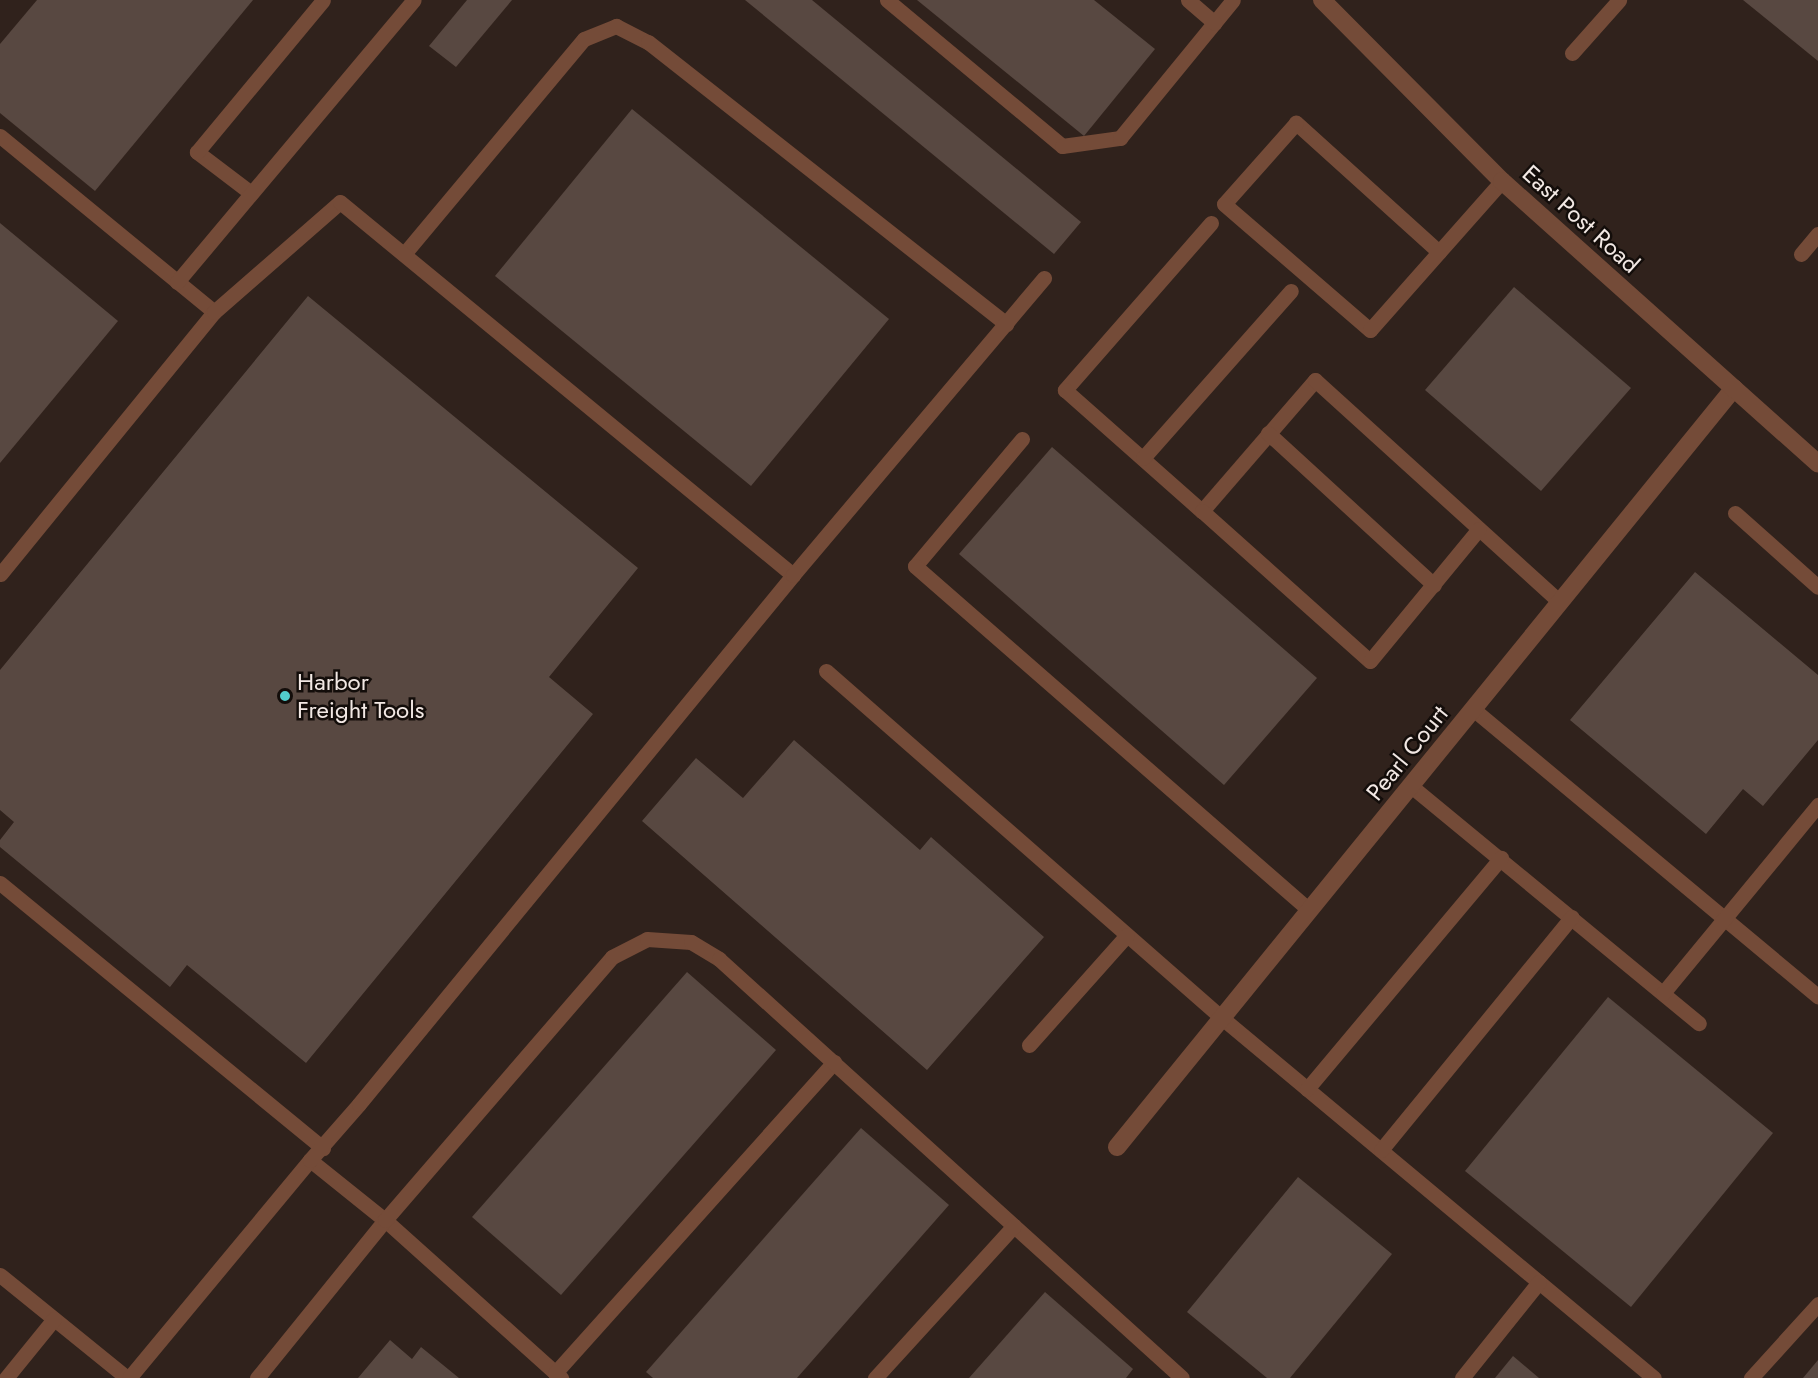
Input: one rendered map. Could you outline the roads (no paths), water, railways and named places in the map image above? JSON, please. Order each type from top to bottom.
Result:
[{"type":"street","name":"East Post Road","points":[[1322,0],[1502,181],[1818,464]]},
{"type":"street","name":"Pearl Court","points":[[1117,1147],[1734,388]]},
{"type":"lane","points":[[251,194],[197,152],[323,0]]},
{"type":"lane","points":[[177,282],[414,0]]},
{"type":"lane","points":[[887,0],[1062,146],[1120,138],[1233,0]]},
{"type":"lane","points":[[1188,0],[1214,23]]},
{"type":"lane","points":[[1572,53],[1618,0]]},
{"type":"lane","points":[[404,254],[584,39],[616,26],[648,42],[1005,324]]},
{"type":"lane","points":[[1440,252],[1296,123],[1224,204],[1370,330],[1440,252],[1502,181]]},
{"type":"lane","points":[[0,136],[214,312]]},
{"type":"lane","points":[[0,574],[214,312],[340,202],[793,575]]},
{"type":"lane","points":[[1211,223],[1065,390],[1370,661],[1479,529]]},
{"type":"lane","points":[[1801,254],[1818,234]]},
{"type":"lane","points":[[0,1275],[128,1378],[310,1160],[323,1148],[793,575],[1044,278]]},
{"type":"lane","points":[[1143,458],[1291,291]]},
{"type":"lane","points":[[1202,511],[1315,380],[1560,603]]},
{"type":"lane","points":[[1268,433],[1434,585]]},
{"type":"lane","points":[[1022,439],[915,566],[1310,910]]},
{"type":"lane","points":[[1735,513],[1818,587]]},
{"type":"lane","points":[[826,671],[1221,1018],[1654,1378]]},
{"type":"lane","points":[[1473,709],[1818,996]]},
{"type":"lane","points":[[1411,786],[1699,1023]]},
{"type":"lane","points":[[1663,993],[1818,805]]},
{"type":"lane","points":[[1307,1089],[1501,858]]},
{"type":"lane","points":[[0,883],[323,1148]]},
{"type":"lane","points":[[1381,1150],[1572,917]]},
{"type":"lane","points":[[1029,1046],[1127,935]]},
{"type":"lane","points":[[257,1378],[385,1220],[612,957],[647,939],[691,942],[719,959],[1182,1378]]},
{"type":"lane","points":[[310,1160],[385,1220],[558,1375],[834,1062]]},
{"type":"lane","points":[[875,1378],[1014,1226]]},
{"type":"lane","points":[[1462,1378],[1539,1282]]},
{"type":"lane","points":[[1751,1378],[1818,1304]]},
{"type":"lane","points":[[6,1378],[54,1319]]},
{"type":"place","name":"Harbor Freight Tools","points":[[285,696]]}]
